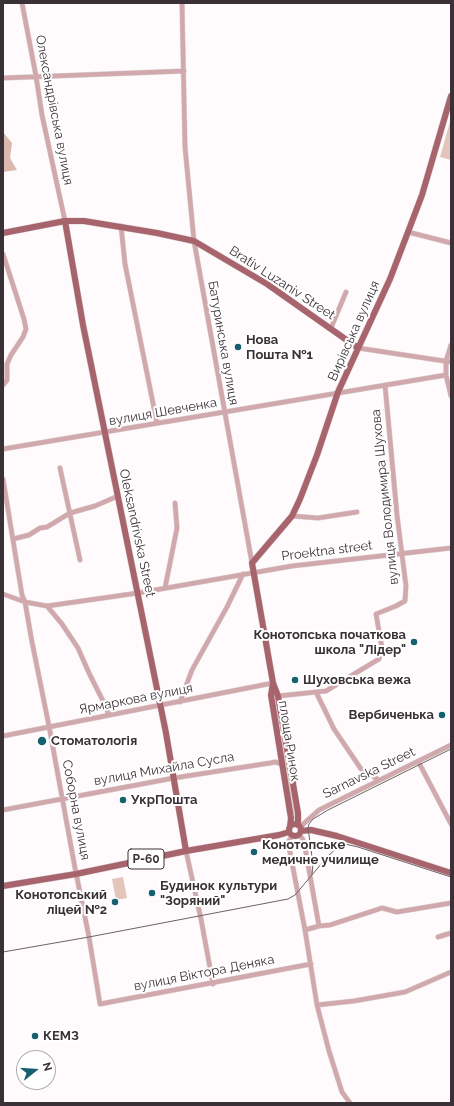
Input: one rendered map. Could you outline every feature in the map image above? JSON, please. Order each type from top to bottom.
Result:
[{"type":"main road","name":"Вирівська вулиця","points":[[252,563],[292,516],[317,455],[338,392],[390,279],[408,232],[422,195],[451,96]]},
{"type":"main road","name":"Brativ Luzaniv Street","points":[[3,233],[64,221],[84,221],[157,232],[194,241],[268,284],[358,348]]},
{"type":"main road","name":"Oleksandrivska Street","points":[[64,221],[83,325],[160,705],[186,851]]},
{"type":"main road","name":"Батуринська вулиця","points":[[252,563],[273,683]]},
{"type":"main road","name":"площа Ринок","points":[[273,683],[278,696],[298,812],[295,830]]},
{"type":"main road","name":"площа Ринок","points":[[273,683],[270,695],[291,818],[295,830]]},
{"type":"main road","name":"Р-60","points":[[3,886],[76,874],[186,851],[280,835],[295,830],[311,830],[337,836],[451,873]]},
{"type":"street","name":"Олександрівська вулиця","points":[[22,3],[42,115],[64,221]]},
{"type":"street","name":"Батуринська вулиця","points":[[182,3],[185,148],[194,241],[252,563]]},
{"type":"street","points":[[3,78],[184,71]]},
{"type":"street","points":[[121,226],[126,264],[157,423]]},
{"type":"street","points":[[408,232],[451,243]]},
{"type":"street","points":[[3,254],[26,329],[23,337],[6,364],[7,380],[3,385]]},
{"type":"street","points":[[331,328],[346,292]]},
{"type":"street","points":[[451,345],[446,375],[451,396]]},
{"type":"street","points":[[358,348],[449,361]]},
{"type":"street","name":"вулиця Шевченка","points":[[3,449],[446,375]]},
{"type":"street","name":"вулиця Володимира Шухова","points":[[278,696],[326,691],[379,659],[382,648],[376,614],[405,601],[406,586],[385,385]]},
{"type":"street","points":[[60,468],[80,560]]},
{"type":"street","name":"Соборна вулиця","points":[[3,479],[22,595],[25,602],[49,726],[89,937],[100,1004]]},
{"type":"street","points":[[13,539],[29,535],[40,528],[47,527],[70,513],[95,506],[118,496]]},
{"type":"street","points":[[166,588],[177,528],[175,503]]},
{"type":"street","points":[[292,516],[318,518],[357,512]]},
{"type":"street","name":"Proektna street","points":[[3,594],[25,602],[47,606],[138,593],[292,566],[451,548]]},
{"type":"street","points":[[180,702],[192,670],[244,574]]},
{"type":"street","points":[[47,606],[62,624],[78,648],[109,715]]},
{"type":"street","name":"Ярмаркова вулиця","points":[[3,736],[273,683]]},
{"type":"street","points":[[316,692],[334,729],[361,769],[379,780]]},
{"type":"street","name":"Sarnavska Street","points":[[295,830],[319,810],[451,745]]},
{"type":"street","points":[[418,761],[451,824]]},
{"type":"street","name":"вулиця Михайла Сусла","points":[[3,810],[174,778],[275,762],[282,764]]},
{"type":"street","points":[[319,926],[304,842],[295,830],[288,842],[305,930],[317,1005],[342,1092],[350,1103]]},
{"type":"street","points":[[186,851],[213,984]]},
{"type":"street","points":[[305,930],[330,925],[382,908],[397,912],[451,903]]},
{"type":"street","points":[[438,937],[451,933]]},
{"type":"street","name":"вулиця Віктора Деняка","points":[[100,1004],[213,984],[311,964]]},
{"type":"street","points":[[317,1005],[354,1001],[405,992],[451,972]]},
{"type":"shaded area","points":[[451,118],[451,160],[440,157]]},
{"type":"shaded area","points":[[3,132],[12,143],[10,158],[17,170],[3,172]]},
{"type":"shaded area","points":[[273,694],[276,694],[296,814],[293,816]]},
{"type":"shaded area","points":[[123,877],[127,898],[116,900],[112,879]]},
{"type":"tram line","points":[[312,874],[313,864],[308,828],[313,819],[328,810],[451,749]]},
{"type":"tram line","points":[[3,952],[288,899],[295,895],[328,856],[339,846],[345,844],[451,877]]},
{"type":"place","name":"Нова Пошта №1","points":[[238,347]]},
{"type":"place","name":"Конотопська початкова школа \"Лідер\"","points":[[414,642]]},
{"type":"place","name":"Шуховська вежа","points":[[295,680]]},
{"type":"place","name":"Вербиченька","points":[[442,715]]},
{"type":"place","name":"Стоматологія","points":[[42,741]]},
{"type":"place","name":"УкрПошта","points":[[123,800]]},
{"type":"place","name":"Конотопське медичне училище","points":[[254,852]]},
{"type":"place","name":"Будинок культури \"Зоряний\"","points":[[152,893]]},
{"type":"place","name":"Конотопський ліцей №2","points":[[115,902]]},
{"type":"place","name":"КЕМЗ","points":[[35,1036]]}]
